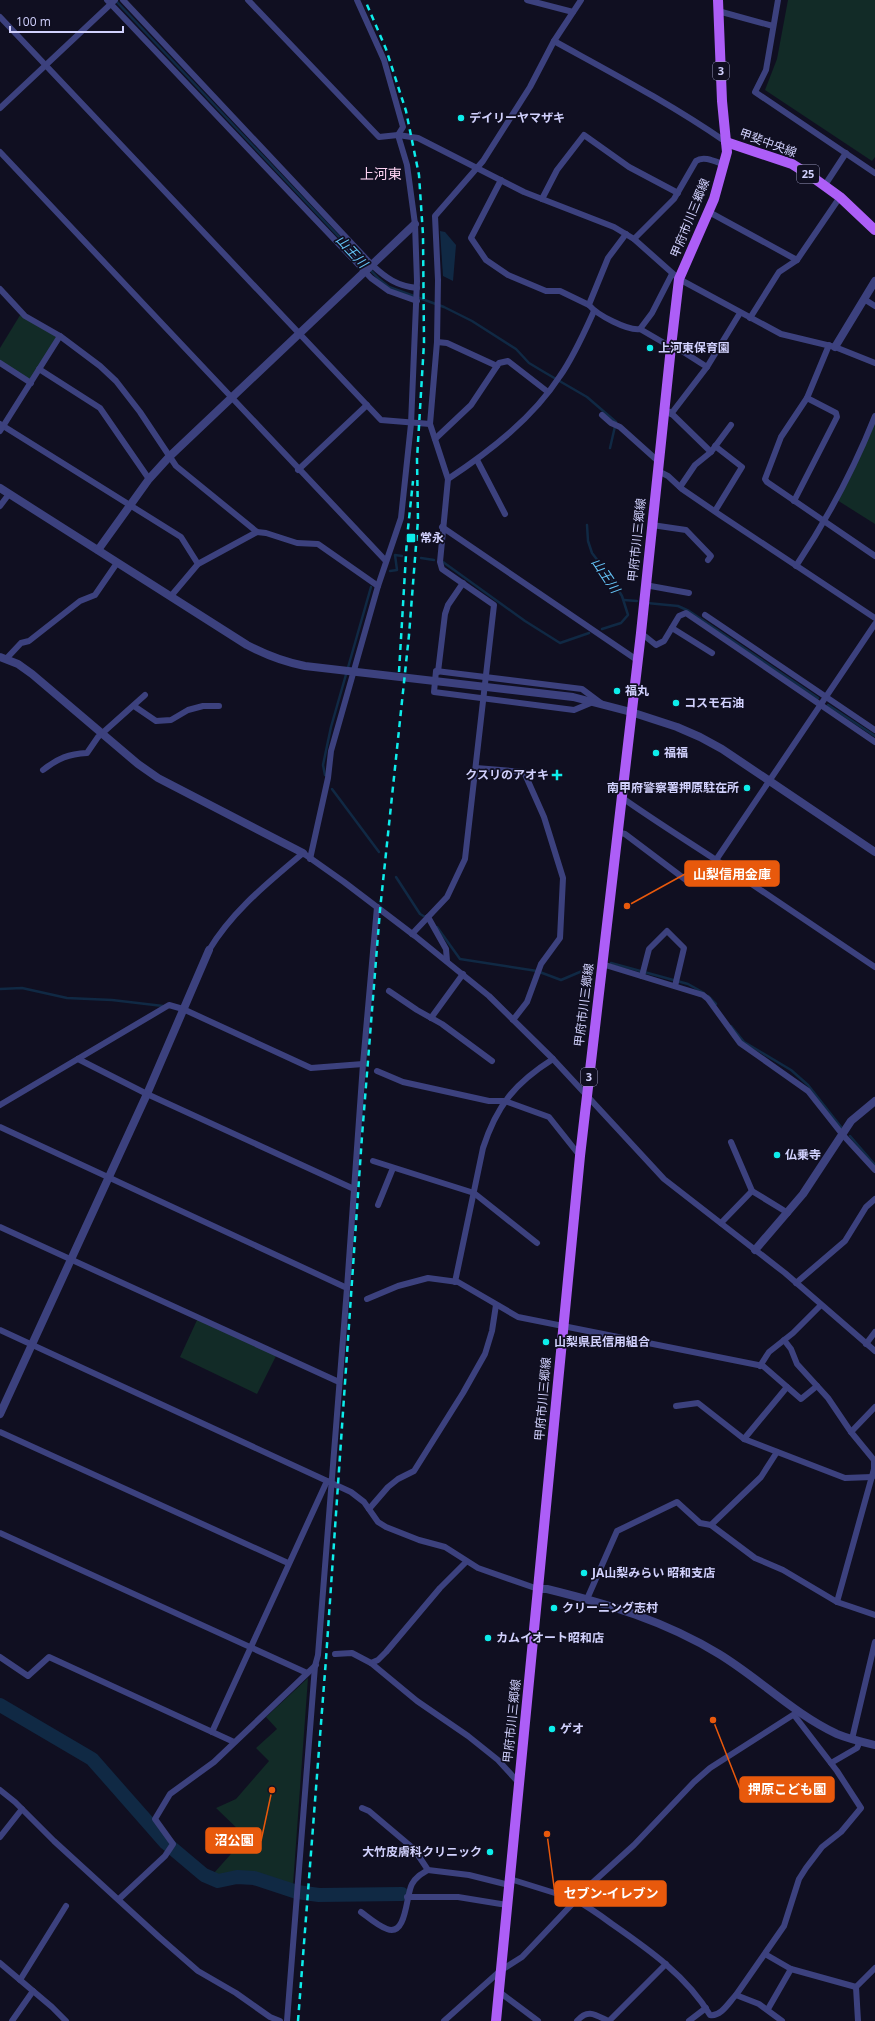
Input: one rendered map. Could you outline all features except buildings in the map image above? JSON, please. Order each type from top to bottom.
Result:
[{"type":"main road","name":"甲府市川三郷線","points":[[496,2021],[562,1326],[580,1156],[641,633],[658,466],[668,410],[676,277],[709,212],[725,165],[727,152],[722,101],[718,0]]},
{"type":"main road","name":"甲斐中央線","points":[[726,142],[792,164],[825,185],[875,230]]},
{"type":"street","points":[[123,0],[372,265],[386,278],[417,295]]},
{"type":"street","points":[[248,0],[379,137],[398,135],[418,138],[542,199],[603,222],[626,234],[649,250],[676,277],[740,313],[781,334],[832,346],[875,363]]},
{"type":"street","points":[[310,858],[328,778],[331,751],[378,586],[401,518],[411,424],[417,295],[415,224],[407,165],[398,135],[403,127],[384,60],[357,0]]},
{"type":"street","points":[[527,0],[573,12]]},
{"type":"street","points":[[412,934],[447,897],[465,858],[494,605],[442,569],[440,562],[442,527],[448,478],[430,424],[437,342],[438,299],[436,216],[478,168],[530,87],[554,41],[581,0]]},
{"type":"street","points":[[778,0],[766,70],[755,92],[875,173]]},
{"type":"street","points":[[0,108],[111,1],[376,282],[389,290],[417,295]]},
{"type":"street","points":[[718,11],[773,26]]},
{"type":"street","points":[[0,17],[381,420],[411,424],[430,424]]},
{"type":"street","points":[[554,41],[704,127],[726,142]]},
{"type":"street","points":[[542,199],[557,170],[584,135],[629,167],[678,193]]},
{"type":"street","points":[[0,152],[298,470],[386,561]]},
{"type":"street","points":[[825,185],[846,153]]},
{"type":"street","points":[[634,239],[678,193],[696,161],[700,159],[725,165]]},
{"type":"street","points":[[502,180],[471,238],[486,260],[508,275],[546,291],[560,291],[589,305],[594,311],[628,327],[640,329],[707,367]]},
{"type":"street","points":[[750,318],[779,272],[797,260],[840,197]]},
{"type":"street","points":[[709,212],[797,260]]},
{"type":"street","points":[[98,550],[149,480],[169,457],[415,224]]},
{"type":"street","points":[[589,305],[608,258],[626,234]]},
{"type":"street","points":[[640,329],[676,277]]},
{"type":"street","points":[[875,281],[864,300],[832,346],[806,398],[781,437],[765,478],[767,482],[875,556]]},
{"type":"street","points":[[0,289],[25,316],[60,336],[100,366],[116,381],[140,412],[176,466],[257,532],[266,533],[297,543],[318,544],[378,586]]},
{"type":"street","points":[[864,300],[875,306]]},
{"type":"street","points":[[448,478],[477,460],[522,421],[555,384],[594,311]]},
{"type":"street","points":[[711,452],[668,410],[707,367],[740,313]]},
{"type":"street","points":[[60,336],[31,383],[1,427],[182,537],[198,564]]},
{"type":"street","points":[[437,342],[447,343],[497,366]]},
{"type":"street","points":[[435,439],[471,405],[499,364],[508,361],[548,392]]},
{"type":"street","points":[[0,364],[31,383]]},
{"type":"street","points":[[39,369],[100,408],[149,480]]},
{"type":"street","points":[[794,501],[837,417],[836,413],[806,398]]},
{"type":"street","points":[[298,470],[366,405]]},
{"type":"street","points":[[602,415],[615,425],[680,487],[875,618]]},
{"type":"street","points":[[796,566],[825,522],[854,466],[875,416]]},
{"type":"street","points":[[680,487],[695,465],[711,452],[730,425]]},
{"type":"street","points":[[715,446],[742,467],[715,511]]},
{"type":"street","points":[[477,460],[505,514]]},
{"type":"street","points":[[0,488],[247,645],[284,662],[305,666],[573,697],[594,701],[631,712],[677,727],[700,737],[875,852]]},
{"type":"street","points":[[0,506],[9,494]]},
{"type":"street","points":[[652,525],[686,530],[710,556],[708,560]]},
{"type":"street","points":[[442,527],[637,660]]},
{"type":"street","points":[[171,596],[198,564],[257,532]]},
{"type":"street","points":[[117,563],[96,595],[80,601],[29,641],[21,643],[3,658],[18,664],[32,674],[158,778],[303,853],[377,907],[447,961],[513,1020],[553,1059],[664,1179],[796,1283],[875,1351]]},
{"type":"street","points":[[463,583],[448,605],[445,614],[434,692],[574,710],[594,701]]},
{"type":"street","points":[[645,585],[690,593]]},
{"type":"street","points":[[641,633],[656,645],[664,641],[679,616],[686,613],[875,742]]},
{"type":"street","points":[[705,615],[875,730]]},
{"type":"street","points":[[716,860],[770,782],[875,624]]},
{"type":"street","points":[[672,628],[712,653]]},
{"type":"street","points":[[438,672],[486,676],[582,689],[602,704]]},
{"type":"street","points":[[43,770],[57,759],[70,754],[87,753],[102,733],[145,696]]},
{"type":"street","points":[[134,706],[156,721],[171,720],[188,710],[203,706],[219,706]]},
{"type":"street","points":[[476,768],[524,772],[544,817],[563,878],[560,938],[541,964],[527,1002],[513,1020]]},
{"type":"street","points":[[621,797],[666,829],[675,832],[875,967]]},
{"type":"street","points":[[617,832],[625,834],[686,880]]},
{"type":"street","points":[[0,1414],[146,1094],[209,950],[221,930],[236,912],[303,853]]},
{"type":"street","points":[[287,2021],[297,1886],[318,1655],[329,1482],[347,1288],[363,1064],[377,907]]},
{"type":"street","points":[[428,917],[446,949],[447,961]]},
{"type":"street","points":[[642,976],[648,950],[667,931],[684,948],[675,986]]},
{"type":"street","points":[[602,964],[703,995],[708,999],[740,1042],[808,1091],[842,1134],[875,1170]]},
{"type":"street","points":[[430,1018],[463,974]]},
{"type":"street","points":[[389,991],[430,1018],[442,1024],[492,1061]]},
{"type":"street","points":[[0,1105],[169,1005],[183,1009],[311,1068],[363,1064]]},
{"type":"street","points":[[78,1059],[146,1094],[354,1189]]},
{"type":"street","points":[[455,1282],[483,1148],[495,1117],[505,1101],[522,1081],[553,1059]]},
{"type":"street","points":[[377,1071],[403,1082],[489,1101],[505,1101],[549,1118],[580,1156]]},
{"type":"street","points":[[755,1250],[803,1194],[851,1122],[875,1101]]},
{"type":"street","points":[[0,1127],[347,1288]]},
{"type":"street","points":[[731,1142],[752,1191],[788,1213]]},
{"type":"street","points":[[373,1161],[474,1193],[537,1243]]},
{"type":"street","points":[[378,1205],[393,1168]]},
{"type":"street","points":[[721,1223],[752,1191]]},
{"type":"street","points":[[796,1283],[845,1241],[866,1207],[875,1199]]},
{"type":"street","points":[[0,1227],[339,1382]]},
{"type":"street","points":[[367,1299],[398,1286],[428,1278],[455,1282],[518,1317],[763,1366],[801,1399],[817,1386]]},
{"type":"street","points":[[760,1366],[769,1352],[784,1340],[821,1304]]},
{"type":"street","points":[[369,1509],[388,1487],[398,1479],[414,1471],[463,1393],[485,1354],[492,1331],[496,1305]]},
{"type":"street","points":[[0,1330],[351,1492],[364,1502],[378,1522],[386,1527],[419,1540],[445,1547],[466,1562],[478,1568],[538,1589],[587,1599],[622,1609],[693,1639],[726,1659],[796,1713],[856,1740],[875,1745]]},
{"type":"street","points":[[866,1344],[875,1332]]},
{"type":"street","points":[[784,1340],[791,1349],[798,1364],[828,1398],[851,1432],[874,1460],[874,1470],[837,1602]]},
{"type":"street","points":[[744,1439],[787,1387]]},
{"type":"street","points":[[676,1406],[698,1403],[744,1439],[845,1478],[872,1477]]},
{"type":"street","points":[[851,1432],[875,1407]]},
{"type":"street","points":[[0,1432],[288,1563]]},
{"type":"street","points":[[710,1525],[761,1477],[777,1452]]},
{"type":"street","points":[[212,1732],[288,1563],[329,1482]]},
{"type":"street","points":[[587,1599],[617,1531],[677,1502],[700,1523],[710,1525],[755,1558],[783,1570],[837,1602],[875,1615]]},
{"type":"street","points":[[0,1533],[307,1673]]},
{"type":"street","points":[[371,1663],[386,1652],[440,1588],[466,1562]]},
{"type":"street","points":[[831,1762],[857,1748],[856,1740],[875,1642]]},
{"type":"street","points":[[335,1654],[352,1653],[371,1663],[417,1701],[468,1736],[498,1760],[519,1782]]},
{"type":"street","points":[[0,1658],[28,1676],[49,1657],[234,1742]]},
{"type":"street","points":[[120,1899],[164,1856],[173,1844],[154,1820],[170,1794],[214,1762],[317,1664]]},
{"type":"street","points":[[361,1912],[388,1930],[399,1926],[404,1917],[407,1896],[412,1884],[420,1874],[428,1870],[509,1882],[577,1901],[634,1938],[666,1964],[698,1996],[710,2015],[714,2016],[720,2012],[736,1995],[766,1954],[784,1926],[799,1879],[806,1868],[822,1847],[841,1832],[861,1808],[831,1762],[796,1713]]},
{"type":"street","points":[[444,2021],[500,1971],[522,1956],[577,1901],[591,1884],[634,1845],[694,1782],[710,1768],[796,1713]]},
{"type":"street","points":[[0,1790],[22,1809],[54,1841],[198,1971],[236,1993],[270,2017],[280,2021]]},
{"type":"street","points":[[362,1808],[369,1811],[414,1849],[428,1870]]},
{"type":"street","points":[[0,1837],[22,1809]]},
{"type":"street","points":[[407,1896],[458,1897],[507,1904]]},
{"type":"street","points":[[20,1980],[66,1906]]},
{"type":"street","points":[[766,1954],[791,1969],[856,1987]]},
{"type":"street","points":[[0,1963],[52,2006],[66,2021]]},
{"type":"street","points":[[577,2021],[584,2014],[590,2012],[608,2021],[666,1964]]},
{"type":"street","points":[[858,2021],[856,1987],[875,1968]]},
{"type":"street","points":[[768,2009],[791,1969]]},
{"type":"street","points":[[12,2021],[34,1991]]},
{"type":"street","points":[[498,1991],[538,2021]]},
{"type":"street","points":[[736,1995],[760,2004],[782,2021]]},
{"type":"street","points":[[689,2021],[706,2008]]},
{"type":"green space","points":[[788,0],[875,0],[875,157],[872,161],[765,90],[777,59]]},
{"type":"green space","points":[[22,312],[60,336],[31,383],[0,363],[0,348]]},
{"type":"green space","points":[[875,416],[875,524],[837,500]]},
{"type":"green space","points":[[198,1318],[277,1354],[257,1394],[180,1357]]},
{"type":"green space","points":[[308,1678],[293,1885],[257,1873],[224,1875],[214,1873],[246,1837],[216,1808],[236,1799],[269,1761],[256,1748],[277,1729],[266,1717]]},
{"type":"water","points":[[440,231],[445,232],[456,245],[453,281],[443,276]]},
{"type":"waterway","name":"山王川","points":[[115,0],[379,279],[389,287],[444,307],[472,321],[516,349],[529,363],[587,397],[616,422],[610,448]]},
{"type":"waterway","name":"山王川","points":[[587,525],[588,541],[592,553],[622,596],[628,615],[621,623],[602,629]]},
{"type":"waterway","points":[[390,571],[397,570],[395,555],[402,556]]},
{"type":"waterway","points":[[421,558],[434,560]]},
{"type":"waterway","points":[[443,562],[525,621],[560,643],[589,633]]},
{"type":"waterway","points":[[325,775],[323,765],[331,727],[371,587]]},
{"type":"waterway","points":[[624,600],[637,601]]},
{"type":"waterway","points":[[647,603],[678,606],[689,611],[818,698]]},
{"type":"waterway","points":[[828,705],[875,736]]},
{"type":"waterway","points":[[332,789],[379,852]]},
{"type":"waterway","points":[[396,877],[420,914],[427,918]]},
{"type":"waterway","points":[[437,927],[460,959],[537,971],[561,980],[594,966]]},
{"type":"waterway","points":[[611,963],[688,984],[704,993]]},
{"type":"waterway","points":[[0,989],[22,988],[67,998],[112,1000],[163,1006]]},
{"type":"waterway","points":[[708,996],[716,1004]]},
{"type":"waterway","points":[[731,1026],[744,1042],[791,1070],[808,1085],[841,1127]]},
{"type":"waterway","points":[[850,1136],[875,1165]]},
{"type":"waterway","points":[[0,1705],[92,1759],[166,1843],[204,1875],[218,1881],[237,1877],[254,1878],[297,1892],[319,1895],[402,1894]]},
{"type":"railway","points":[[298,2021],[326,1659],[362,1136],[380,910],[409,635],[418,520],[417,459],[424,343],[423,235],[419,175],[406,111],[386,49],[365,0]]},
{"type":"railway","points":[[399,672],[407,538],[413,481]]},
{"type":"place","name":"デイリーヤマザキ","points":[[461,118]]},
{"type":"place","name":"上河東保育園","points":[[650,348]]},
{"type":"place","name":"常永","points":[[411,538]]},
{"type":"place","name":"福丸","points":[[617,691]]},
{"type":"place","name":"コスモ石油","points":[[676,703]]},
{"type":"place","name":"福福","points":[[656,753]]},
{"type":"place","name":"クスリのアオキ","points":[[557,775]]},
{"type":"place","name":"南甲府警察署押原駐在所","points":[[747,788]]},
{"type":"place","name":"山梨信用金庫","points":[[627,906]]},
{"type":"place","name":"仏乗寺","points":[[777,1155]]},
{"type":"place","name":"山梨県民信用組合","points":[[546,1342]]},
{"type":"place","name":"JA山梨みらい 昭和支店","points":[[584,1573]]},
{"type":"place","name":"クリーニング志村","points":[[554,1608]]},
{"type":"place","name":"カムイオート昭和店","points":[[488,1638]]},
{"type":"place","name":"押原こども園","points":[[713,1720]]},
{"type":"place","name":"ゲオ","points":[[552,1729]]},
{"type":"place","name":"沼公園","points":[[272,1790]]},
{"type":"place","name":"セブン-イレブン","points":[[547,1834]]},
{"type":"place","name":"大竹皮膚科クリニック","points":[[490,1852]]},
{"type":"district","name":"上河東","points":[[381,174]]}]
